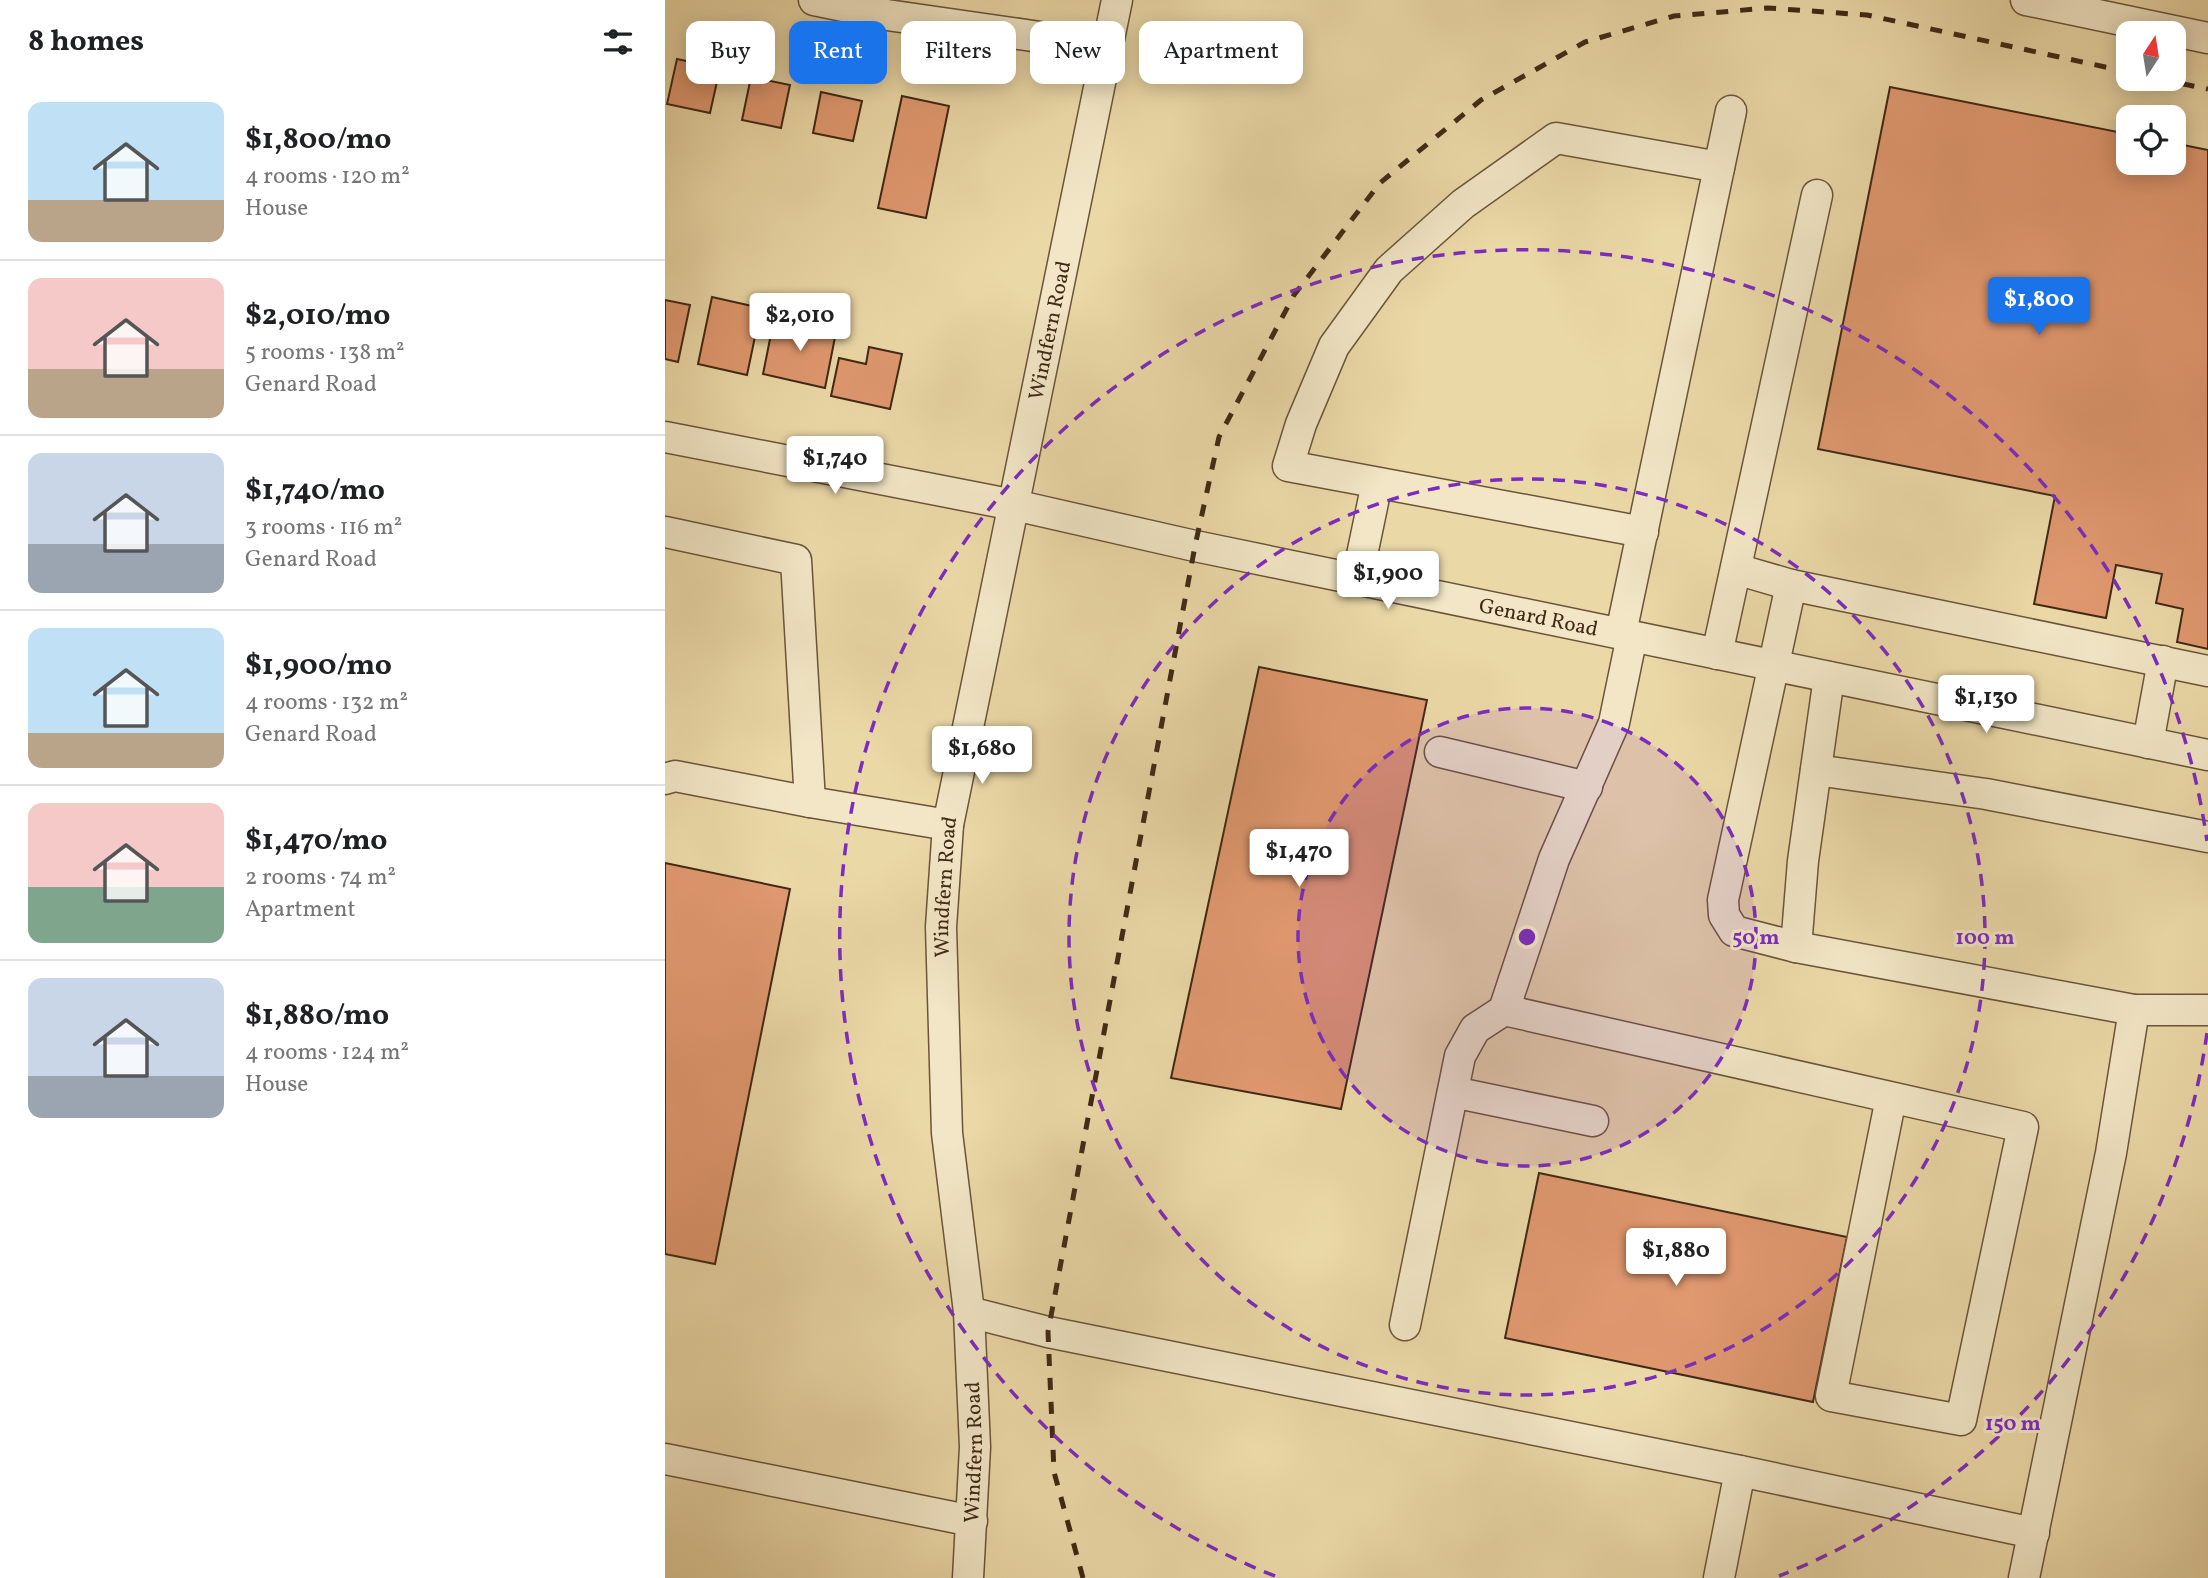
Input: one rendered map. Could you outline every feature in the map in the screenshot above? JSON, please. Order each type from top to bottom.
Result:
[{"type":"street","points":[[814,0],[939,23],[1030,36]]},
{"type":"street","name":"Windfern Road","points":[[1113,21],[1117,0]]},
{"type":"street","points":[[2026,0],[2208,38]]},
{"type":"street","name":"Windfern Road","points":[[968,1578],[975,1447],[969,1312],[947,1133],[941,927],[948,825],[1100,84]]},
{"type":"street","points":[[1405,1325],[1460,1056],[1475,1028],[1504,1010],[1554,859],[1614,723],[1643,532],[1731,111]]},
{"type":"street","points":[[1643,532],[1288,466],[1301,424],[1334,346],[1389,270],[1463,204],[1556,138],[1719,167]]},
{"type":"street","points":[[1717,653],[1817,195]]},
{"type":"street","name":"Genard Road","points":[[665,437],[1014,505],[1774,667],[2208,755]]},
{"type":"street","points":[[1357,579],[1377,483]]},
{"type":"street","points":[[665,532],[796,560],[810,802]]},
{"type":"street","points":[[1736,569],[1791,585],[2208,671]]},
{"type":"street","points":[[1791,585],[1723,900],[1724,915],[1734,931],[1796,947],[2134,1010],[2208,1010]]},
{"type":"street","points":[[2148,743],[2163,661]]},
{"type":"street","points":[[1796,947],[1804,861],[1829,677]]},
{"type":"street","points":[[1440,752],[1587,787]]},
{"type":"street","points":[[1816,770],[1986,794],[2208,836]]},
{"type":"street","points":[[665,779],[675,776],[948,825]]},
{"type":"street","points":[[1504,1010],[2023,1127],[1961,1420],[1831,1396],[1891,1098]]},
{"type":"street","points":[[2024,1578],[2111,1153],[2134,1010]]},
{"type":"street","points":[[1453,1092],[1593,1121]]},
{"type":"street","points":[[969,1312],[1048,1332],[2034,1533]]},
{"type":"street","points":[[665,1459],[972,1521]]},
{"type":"street","points":[[1719,1578],[1740,1471]]},
{"type":"building","points":[[677,59],[686,61],[686,84],[716,84],[710,113],[667,104]]},
{"type":"building","points":[[775,82],[790,85],[781,128],[742,120],[750,84]]},
{"type":"building","points":[[1890,87],[2116,132],[2116,175],[2186,175],[2186,146],[2208,150],[2208,649],[2177,642],[2183,609],[2156,603],[2162,574],[2116,565],[2106,618],[2034,604],[2055,496],[1818,449]]},
{"type":"building","points":[[821,92],[862,101],[853,141],[813,133]]},
{"type":"building","points":[[902,96],[949,106],[926,218],[878,208]]},
{"type":"building","points":[[712,297],[761,308],[747,375],[698,364]]},
{"type":"building","points":[[665,300],[690,305],[678,362],[665,359]]},
{"type":"building","points":[[774,319],[836,332],[825,388],[763,374]]},
{"type":"building","points":[[869,347],[902,354],[890,409],[831,396],[839,358],[866,364]]},
{"type":"building","points":[[1259,667],[1427,700],[1341,1109],[1171,1078]]},
{"type":"building","points":[[665,863],[790,889],[715,1264],[665,1254]]},
{"type":"building","points":[[1539,1173],[1847,1237],[1813,1402],[1505,1338]]},
{"type":"railway","points":[[1083,1578],[1054,1472],[1048,1332],[1195,546],[1219,437],[1294,295],[1380,183],[1481,100],[1585,42],[1674,16],[1768,8],[1867,15],[2116,69]]},
{"type":"railway","points":[[2186,85],[2208,89]]}]
